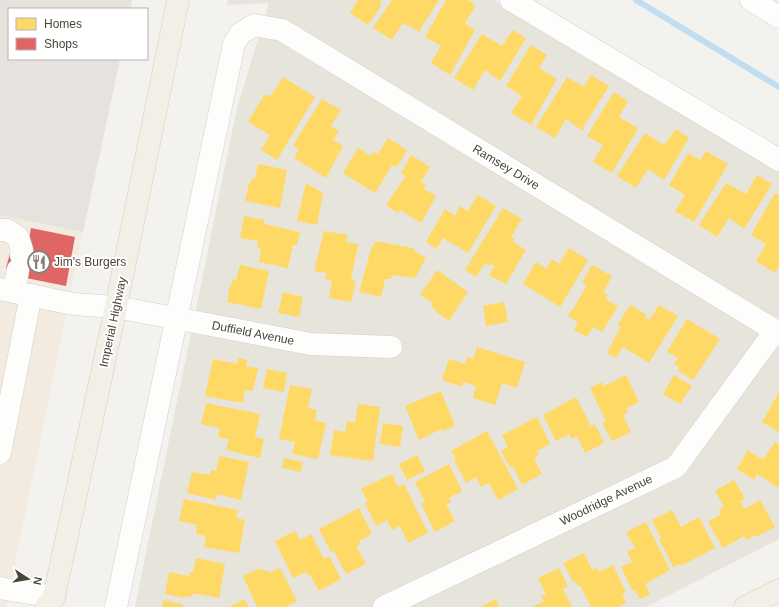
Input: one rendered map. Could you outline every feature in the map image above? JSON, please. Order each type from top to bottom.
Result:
[{"type":"main road","name":"Imperial Highway","points":[[52,604],[116,307],[178,0]]},
{"type":"main road","points":[[745,607],[779,590]]},
{"type":"street","points":[[511,0],[779,160]]},
{"type":"street","points":[[751,0],[779,17]]},
{"type":"street","name":"Ramsey Drive","points":[[177,319],[234,44],[240,34],[254,25],[282,30],[777,332]]},
{"type":"street","points":[[0,230],[7,230],[18,237],[22,250],[15,292],[0,453]]},
{"type":"street","name":"Duffield Avenue","points":[[15,292],[73,304],[116,307],[310,344],[391,347]]},
{"type":"street","points":[[116,607],[177,319]]},
{"type":"street","name":"Woodridge Avenue","points":[[384,607],[676,467],[777,332]]},
{"type":"street","points":[[0,588],[52,604]]},
{"type":"shaded area","points":[[0,0],[132,0],[130,8],[8,8],[8,60],[120,60],[83,232],[0,215]]},
{"type":"shaded area","points":[[228,0],[494,0],[779,169],[779,539],[646,607],[135,607],[237,108],[269,3],[227,5]]},
{"type":"shaded area","points":[[0,215],[83,232],[6,607],[0,607]]},
{"type":"building: Homes","points":[[358,0],[382,0],[379,5],[381,6],[368,25],[350,13]]},
{"type":"building: Homes","points":[[392,0],[439,0],[420,32],[408,25],[402,24],[392,40],[373,28]]},
{"type":"building: Homes","points":[[446,0],[468,0],[476,5],[465,23],[475,30],[450,75],[431,63],[441,46],[425,37]]},
{"type":"building: Homes","points":[[513,30],[526,38],[500,81],[485,70],[473,90],[454,78],[482,34],[502,46]]},
{"type":"building: Homes","points":[[531,45],[547,55],[539,68],[557,79],[531,125],[511,113],[522,96],[506,86]]},
{"type":"building: Homes","points":[[591,75],[609,86],[584,126],[583,131],[566,119],[555,138],[536,127],[567,77],[584,87]]},
{"type":"building: Homes","points":[[283,77],[315,97],[277,160],[261,150],[270,135],[248,122],[265,94],[270,97]]},
{"type":"building: Homes","points":[[614,92],[628,101],[619,117],[638,128],[612,173],[593,162],[603,145],[587,136]]},
{"type":"building: Homes","points":[[322,99],[341,110],[331,126],[339,131],[333,140],[343,146],[326,178],[294,158],[299,149],[293,145]]},
{"type":"building: Homes","points":[[676,129],[689,138],[664,180],[648,169],[636,188],[617,176],[645,133],[664,145]]},
{"type":"building: Homes","points":[[388,138],[407,150],[397,167],[392,165],[375,193],[343,173],[358,148],[371,156],[374,151],[378,154]]},
{"type":"building: Homes","points":[[706,151],[728,164],[694,222],[675,211],[685,195],[669,185],[688,153],[700,160]]},
{"type":"building: Homes","points":[[411,155],[430,167],[421,182],[426,185],[424,189],[436,196],[421,223],[400,210],[398,213],[386,205],[406,176],[401,173]]},
{"type":"building: Homes","points":[[258,164],[287,170],[280,208],[245,201],[249,183],[250,184],[252,178],[255,179]]},
{"type":"building: Homes","points":[[757,175],[772,184],[744,229],[729,218],[717,237],[699,225],[726,183],[746,194]]},
{"type":"building: Homes","points":[[306,183],[323,193],[317,225],[297,221]]},
{"type":"building: Homes","points":[[775,193],[779,195],[779,266],[775,273],[756,261],[766,244],[751,235]]},
{"type":"building: Homes","points":[[478,195],[496,206],[468,253],[443,238],[436,249],[426,242],[445,209],[455,216],[460,206],[468,211]]},
{"type":"building: Homes","points":[[503,208],[522,219],[511,237],[515,239],[513,242],[526,250],[506,284],[489,275],[495,266],[491,264],[490,266],[485,263],[476,277],[465,270]]},
{"type":"building: Homes","points":[[244,216],[265,220],[264,224],[300,232],[297,245],[293,245],[288,268],[259,262],[261,248],[257,247],[258,241],[240,238]]},
{"type":"building: Homes","points":[[324,231],[348,235],[346,242],[358,244],[351,280],[356,281],[351,302],[329,298],[332,281],[325,279],[327,273],[314,271]]},
{"type":"building: Homes","points":[[375,241],[413,248],[413,250],[426,258],[415,278],[392,275],[391,279],[385,279],[381,297],[359,292],[372,246],[374,246]]},
{"type":"building: Homes","points":[[569,248],[588,260],[560,307],[523,284],[536,262],[546,269],[552,259],[559,264]]},
{"type":"building: Homes","points":[[240,265],[269,271],[261,309],[227,302],[230,285],[232,285],[233,279],[236,280]]},
{"type":"building: Homes","points":[[592,265],[612,276],[603,292],[608,295],[605,299],[618,306],[602,332],[593,327],[587,337],[574,330],[578,322],[568,316],[587,285],[582,283]]},
{"type":"building: Homes","points":[[437,270],[468,292],[449,321],[431,307],[433,303],[420,295]]},
{"type":"building: Homes","points":[[283,292],[303,297],[299,317],[278,313]]},
{"type":"building: Homes","points":[[504,302],[508,322],[486,326],[483,306]]},
{"type":"building: Homes","points":[[630,305],[647,315],[645,317],[649,320],[659,305],[678,316],[649,363],[623,347],[616,358],[607,353],[621,326],[618,324]]},
{"type":"building: Homes","points":[[687,319],[720,339],[693,380],[678,371],[680,368],[674,364],[678,358],[667,352]]},
{"type":"building: Homes","points":[[477,347],[525,362],[517,388],[502,383],[495,405],[473,398],[476,386],[463,382],[462,387],[442,380],[449,359],[465,364],[467,357],[473,359]]},
{"type":"building: Homes","points":[[238,358],[247,360],[246,366],[258,368],[253,391],[245,390],[243,403],[205,396],[213,359],[237,364]]},
{"type":"building: Homes","points":[[267,369],[287,373],[284,392],[263,388]]},
{"type":"building: Homes","points":[[626,375],[639,402],[626,408],[628,412],[623,415],[631,432],[612,441],[602,423],[606,421],[590,388],[602,382],[604,386]]},
{"type":"building: Homes","points":[[674,375],[692,386],[680,404],[663,394]]},
{"type":"building: Homes","points":[[290,385],[312,389],[308,408],[317,410],[315,420],[326,423],[318,459],[292,454],[295,442],[279,439]]},
{"type":"building: Homes","points":[[441,391],[455,426],[442,431],[441,429],[419,440],[405,406]]},
{"type":"building: Homes","points":[[779,392],[779,432],[762,422]]},
{"type":"building: Homes","points":[[576,397],[591,426],[595,424],[604,443],[585,453],[577,436],[571,439],[569,434],[556,441],[543,415]]},
{"type":"building: Homes","points":[[206,403],[260,414],[255,437],[264,439],[260,458],[226,450],[229,439],[218,437],[220,428],[201,424]]},
{"type":"building: Homes","points":[[358,404],[380,407],[373,461],[330,455],[334,430],[345,432],[347,421],[355,422]]},
{"type":"building: Homes","points":[[537,417],[550,444],[537,451],[539,455],[534,458],[542,474],[522,485],[513,466],[510,468],[501,451],[508,447],[502,435]]},
{"type":"building: Homes","points":[[383,423],[403,426],[400,447],[380,444]]},
{"type":"building: Homes","points":[[487,431],[518,489],[498,500],[489,483],[481,487],[476,477],[466,483],[451,451]]},
{"type":"building: Homes","points":[[775,442],[779,445],[779,488],[757,474],[754,480],[737,469],[748,450],[763,460]]},
{"type":"building: Homes","points":[[417,455],[425,471],[407,480],[399,464]]},
{"type":"building: Homes","points":[[219,456],[249,462],[241,500],[217,494],[216,500],[187,493],[192,472],[210,475],[211,470],[216,471]]},
{"type":"building: Homes","points":[[284,458],[303,462],[301,472],[282,468]]},
{"type":"building: Homes","points":[[449,464],[462,491],[449,498],[451,502],[446,505],[455,521],[435,532],[421,504],[425,502],[415,482]]},
{"type":"building: Homes","points":[[392,474],[398,487],[404,484],[428,533],[408,543],[400,526],[392,530],[387,520],[376,526],[365,503],[368,502],[361,489]]},
{"type":"building: Homes","points":[[734,480],[745,498],[740,501],[745,509],[760,500],[775,527],[756,537],[755,535],[746,540],[744,536],[723,548],[708,522],[721,514],[719,510],[724,507],[715,491]]},
{"type":"building: Homes","points":[[184,499],[238,510],[236,518],[245,520],[239,553],[204,547],[206,536],[196,534],[197,525],[179,521]]},
{"type":"building: Homes","points":[[359,508],[372,534],[359,541],[360,544],[356,546],[366,564],[346,574],[334,551],[331,552],[319,529]]},
{"type":"building: Homes","points":[[672,510],[681,527],[699,517],[715,548],[681,566],[680,564],[673,567],[659,539],[661,538],[652,520]]},
{"type":"building: Homes","points":[[646,522],[670,570],[645,584],[650,594],[640,599],[634,589],[632,590],[621,567],[632,562],[627,552],[635,548],[626,532]]},
{"type":"building: Homes","points":[[295,531],[300,540],[311,534],[324,559],[329,556],[341,579],[319,591],[310,575],[308,576],[306,572],[293,578],[275,541]]},
{"type":"building: Homes","points":[[584,553],[592,570],[597,567],[599,572],[613,565],[626,592],[622,594],[626,603],[618,607],[591,607],[580,585],[578,586],[575,581],[573,582],[563,563]]},
{"type":"building: Homes","points":[[196,558],[225,564],[219,598],[192,594],[191,597],[186,596],[185,598],[165,594],[169,572],[189,576],[190,572],[193,572]]},
{"type":"building: Homes","points":[[280,568],[297,601],[286,607],[257,607],[243,576],[257,569],[268,571],[269,573]]},
{"type":"building: Homes","points":[[559,568],[568,586],[563,589],[572,607],[532,607],[544,601],[541,596],[546,594],[538,578]]},
{"type":"building: Homes","points":[[244,599],[249,607],[229,607]]},
{"type":"building: Homes","points":[[496,599],[499,607],[480,607]]},
{"type":"building: Homes","points":[[163,600],[183,604],[183,607],[162,607]]},
{"type":"building: Shops","name":"Jim's Burgers","points":[[31,228],[75,237],[66,286],[21,277],[22,271],[6,268],[10,253],[26,256]]},
{"type":"waterway","points":[[636,0],[779,87]]},
{"type":"place","name":"Jim's Burgers","points":[[39,262]]}]
